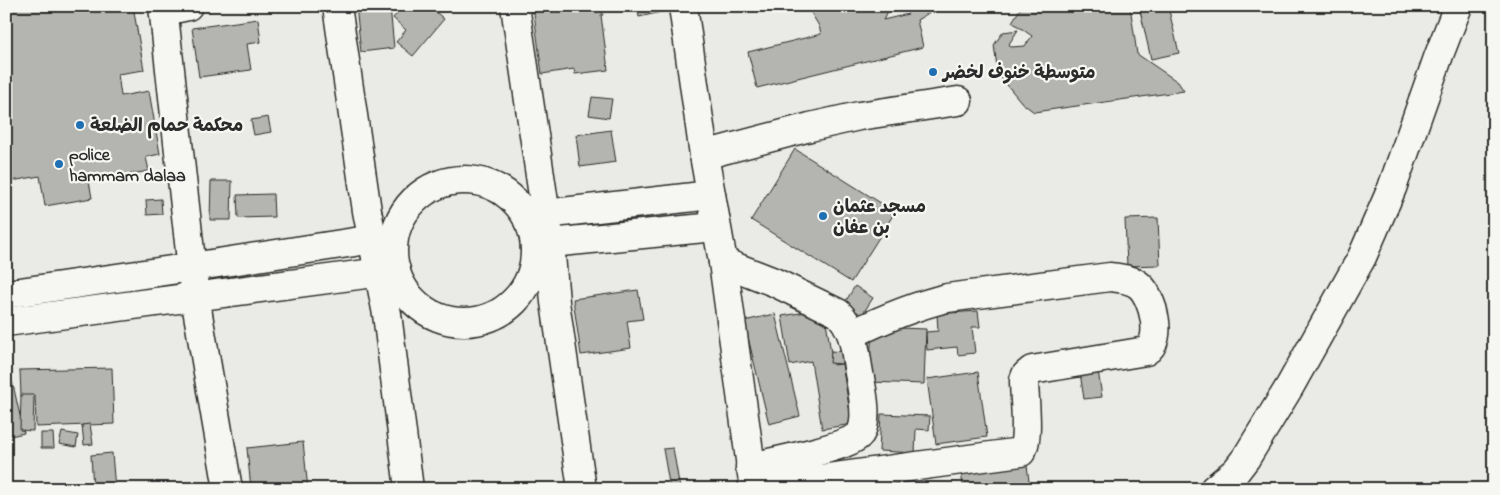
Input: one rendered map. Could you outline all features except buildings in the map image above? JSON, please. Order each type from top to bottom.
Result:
[{"type":"street","points":[[337,6],[367,211],[383,238],[387,271],[387,314],[409,489]]},
{"type":"street","points":[[515,6],[536,218],[533,234],[542,245],[555,302],[582,489]]},
{"type":"street","points":[[683,6],[704,155],[722,262],[752,481]]},
{"type":"street","points":[[1214,489],[1236,471],[1246,458],[1290,386],[1362,257],[1392,188],[1458,6]]},
{"type":"street","points":[[172,8],[195,297],[228,489]]},
{"type":"street","points":[[704,155],[859,116],[958,101]]},
{"type":"street","points":[[6,294],[383,238],[419,195],[435,186],[453,181],[471,180],[489,185],[505,193],[536,218],[711,195]]},
{"type":"street","points":[[542,245],[715,227]]},
{"type":"street","points":[[387,271],[418,304],[435,316],[455,321],[476,321],[495,314],[512,303],[525,287],[542,245]]},
{"type":"street","points":[[722,262],[774,282],[838,313],[844,319],[852,334],[864,396],[863,426],[859,436],[850,441],[815,452],[752,481]]},
{"type":"street","points":[[6,322],[387,271]]},
{"type":"street","points":[[752,481],[1021,452],[1024,447],[1025,436],[1024,380],[1032,370],[1146,351],[1153,344],[1156,332],[1151,302],[1144,291],[1131,280],[1110,276],[940,300],[890,316],[852,334]]},
{"type":"place","name":"متوسطة خنوف لخضر","points":[[933,72]]},
{"type":"place","name":"محكمة حمام الضلعة","points":[[80,125]]},
{"type":"place","name":"police hammam dalaa","points":[[59,164]]},
{"type":"place","name":"مسجد عثمان بن عفان","points":[[823,216]]}]
